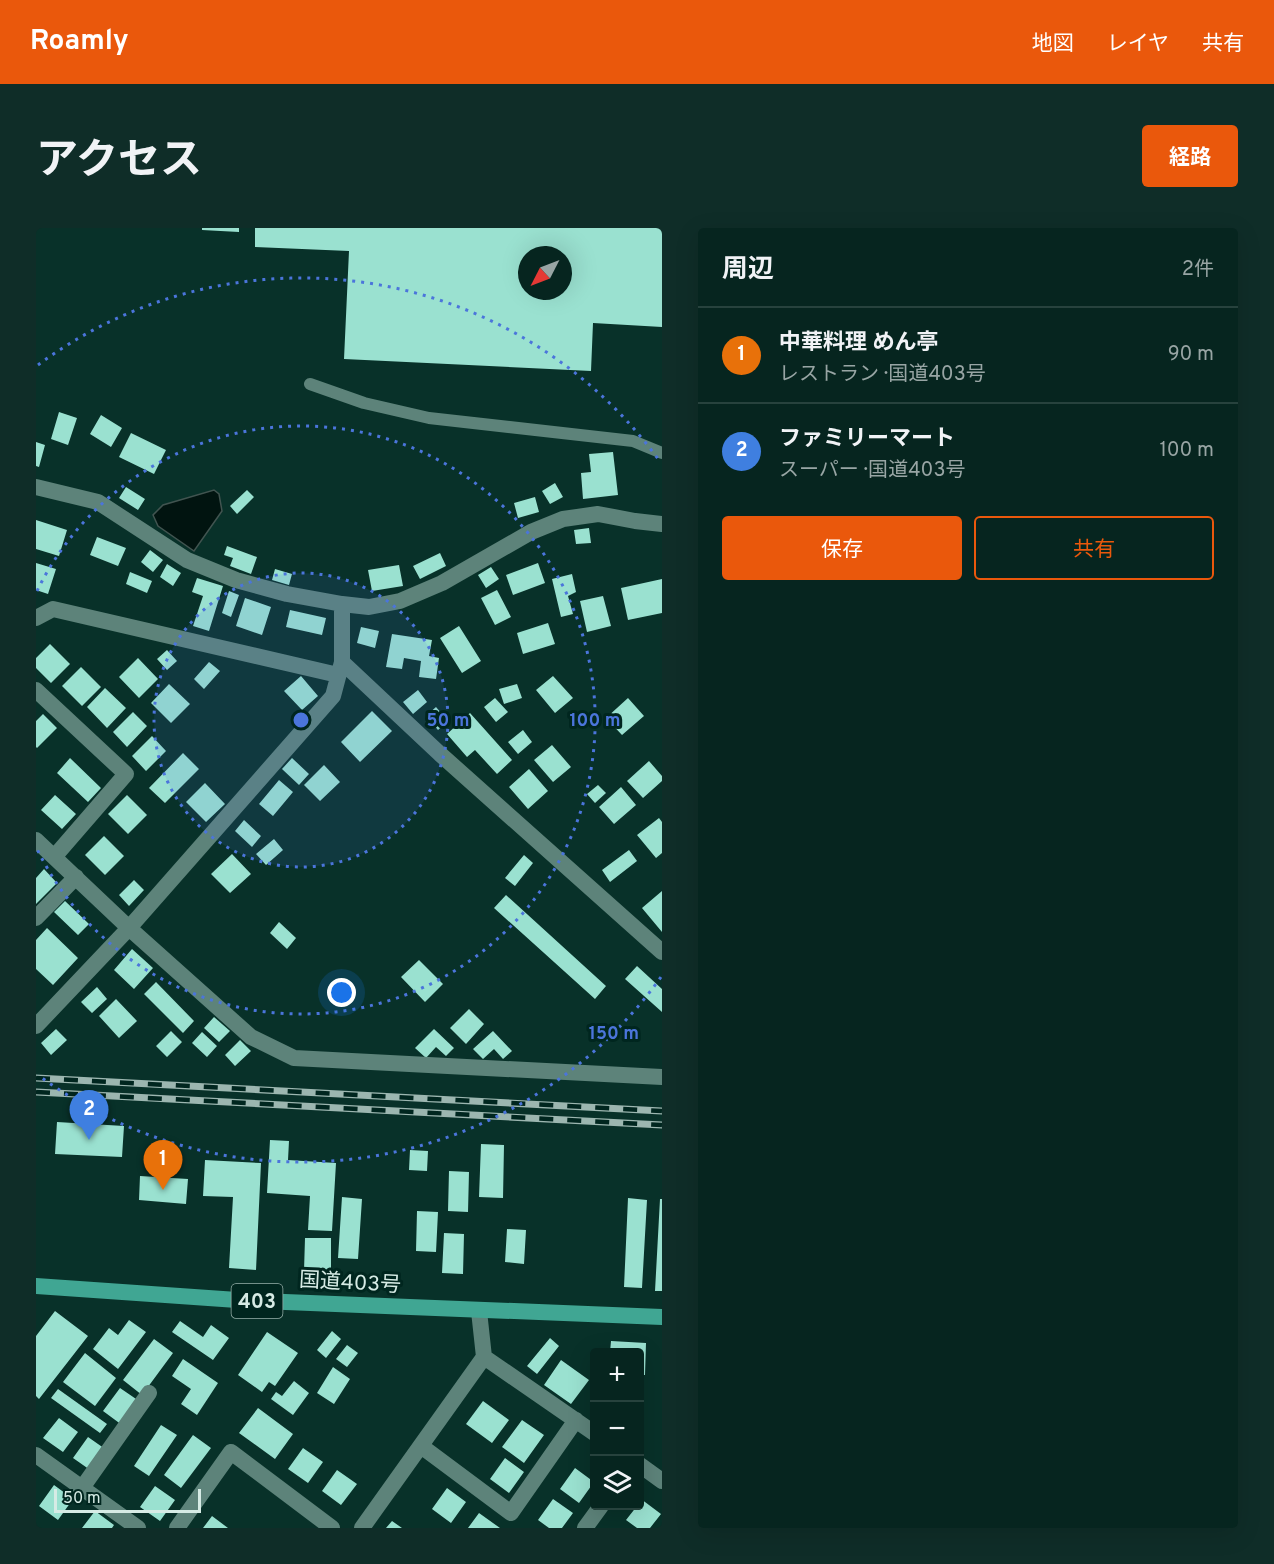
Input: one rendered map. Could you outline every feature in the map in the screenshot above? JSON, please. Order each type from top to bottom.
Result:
[{"type":"highway","name":"国道403号","points":[[36,1286],[237,1300],[662,1317]]},
{"type":"street","points":[[40,491],[98,502],[187,560],[236,580],[287,594],[369,607],[400,602],[442,584],[531,531],[563,519],[598,514],[662,524]]},
{"type":"street","points":[[36,1026],[129,928],[333,696],[340,669],[342,604]]},
{"type":"street","points":[[36,618],[53,609],[340,669],[440,753],[662,952]]},
{"type":"street","points":[[36,690],[126,774],[55,856]]},
{"type":"street","points":[[36,840],[129,928],[251,1037],[294,1058],[662,1077]]},
{"type":"street","points":[[36,918],[76,877]]},
{"type":"street","points":[[362,1528],[484,1357],[479,1311]]},
{"type":"street","points":[[484,1357],[590,1430]]},
{"type":"street","points":[[82,1488],[149,1393]]},
{"type":"street","points":[[421,1446],[511,1513],[576,1420]]},
{"type":"street","points":[[177,1528],[231,1452],[332,1528]]},
{"type":"street","points":[[36,1455],[138,1528]]},
{"type":"street","points":[[644,1468],[662,1481]]},
{"type":"street","points":[[585,1528],[598,1510]]},
{"type":"lane","points":[[310,384],[364,403],[429,418],[633,441],[662,453]]},
{"type":"shaded area","points":[[214,490],[219,494],[222,511],[194,551],[158,526],[153,515],[163,505]]},
{"type":"building","points":[[202,228],[239,228],[239,232],[202,230]]},
{"type":"building","points":[[255,228],[662,228],[662,327],[593,323],[591,371],[344,359],[349,251],[255,247]]},
{"type":"building","points":[[59,412],[77,418],[68,445],[51,439]]},
{"type":"building","points":[[101,415],[122,428],[111,447],[90,434]]},
{"type":"building","points":[[131,433],[166,450],[154,474],[119,457]]},
{"type":"building","points":[[36,442],[45,445],[39,467],[36,466]]},
{"type":"building","points":[[613,452],[618,495],[583,499],[581,473],[591,472],[589,454]]},
{"type":"building","points":[[555,483],[563,497],[550,504],[542,491]]},
{"type":"building","points":[[126,487],[145,499],[138,510],[119,498]]},
{"type":"building","points":[[247,490],[254,497],[237,514],[230,506]]},
{"type":"building","points":[[535,497],[539,512],[518,518],[514,503]]},
{"type":"building","points":[[36,520],[67,530],[59,556],[36,549]]},
{"type":"building","points":[[589,528],[591,543],[576,544],[574,530]]},
{"type":"building","points":[[97,537],[126,548],[118,566],[90,555]]},
{"type":"building","points":[[227,546],[257,557],[251,574],[230,566],[233,558],[224,555]]},
{"type":"building","points":[[150,550],[163,560],[153,572],[141,562]]},
{"type":"building","points":[[440,553],[446,566],[420,579],[413,566]]},
{"type":"building","points":[[36,563],[56,569],[48,594],[36,590]]},
{"type":"building","points":[[538,563],[545,583],[513,595],[506,575]]},
{"type":"building","points":[[167,564],[181,573],[173,586],[160,577]]},
{"type":"building","points":[[399,565],[403,586],[372,591],[368,570]]},
{"type":"building","points":[[491,567],[499,579],[486,588],[478,575]]},
{"type":"building","points":[[275,569],[292,574],[289,585],[272,580]]},
{"type":"building","points":[[130,572],[152,581],[147,593],[126,584]]},
{"type":"building","points":[[572,574],[576,592],[568,596],[573,614],[561,617],[552,579]]},
{"type":"building","points":[[197,578],[223,586],[209,631],[193,626],[203,596],[192,592]]},
{"type":"building","points":[[662,579],[662,613],[628,620],[621,588]]},
{"type":"building","points":[[497,590],[511,617],[495,625],[481,598]]},
{"type":"building","points":[[229,591],[239,595],[231,617],[222,613]]},
{"type":"building","points":[[603,596],[611,626],[587,632],[580,601]]},
{"type":"building","points":[[245,598],[271,607],[262,635],[236,626]]},
{"type":"building","points":[[290,610],[326,618],[322,635],[286,627]]},
{"type":"building","points":[[548,623],[555,644],[523,654],[517,633]]},
{"type":"building","points":[[459,626],[481,661],[462,673],[440,638]]},
{"type":"building","points":[[361,627],[379,631],[375,648],[357,643]]},
{"type":"building","points":[[392,634],[432,640],[429,656],[439,658],[436,679],[419,677],[421,661],[404,658],[402,669],[386,667]]},
{"type":"building","points":[[50,644],[70,664],[51,683],[36,668],[36,658]]},
{"type":"building","points":[[167,650],[177,661],[167,670],[157,659]]},
{"type":"building","points":[[138,658],[158,679],[139,698],[119,677]]},
{"type":"building","points":[[209,662],[220,671],[204,689],[194,679]]},
{"type":"building","points":[[81,667],[101,687],[82,706],[62,686]]},
{"type":"building","points":[[301,676],[318,696],[302,710],[284,691]]},
{"type":"building","points":[[553,676],[573,698],[555,713],[536,690]]},
{"type":"building","points":[[169,684],[190,704],[171,723],[151,703]]},
{"type":"building","points":[[517,684],[522,698],[504,704],[499,689]]},
{"type":"building","points":[[105,688],[126,708],[107,728],[87,707]]},
{"type":"building","points":[[418,690],[427,702],[413,714],[403,702]]},
{"type":"building","points":[[495,698],[508,712],[496,722],[484,707]]},
{"type":"building","points":[[628,698],[644,716],[622,735],[606,718]]},
{"type":"building","points":[[436,707],[448,721],[438,730],[426,716]]},
{"type":"building","points":[[372,711],[392,731],[360,762],[341,742]]},
{"type":"building","points":[[133,712],[147,726],[127,747],[113,732]]},
{"type":"building","points":[[470,713],[512,760],[497,774],[475,750],[467,757],[447,734]]},
{"type":"building","points":[[43,714],[57,728],[37,748],[36,721]]},
{"type":"building","points":[[523,730],[532,742],[518,754],[508,742]]},
{"type":"building","points":[[152,736],[166,751],[146,771],[132,756]]},
{"type":"building","points":[[552,745],[571,767],[553,782],[534,760]]},
{"type":"building","points":[[183,753],[199,769],[165,803],[149,788]]},
{"type":"building","points":[[70,758],[101,788],[88,802],[57,773]]},
{"type":"building","points":[[292,758],[309,774],[299,785],[282,769]]},
{"type":"building","points":[[649,761],[662,776],[662,781],[643,798],[627,781]]},
{"type":"building","points":[[324,765],[340,782],[320,801],[304,785]]},
{"type":"building","points":[[529,769],[548,791],[528,809],[509,787]]},
{"type":"building","points":[[279,780],[293,792],[273,816],[259,804]]},
{"type":"building","points":[[205,783],[225,804],[206,822],[186,802]]},
{"type":"building","points":[[598,785],[606,793],[595,803],[587,794]]},
{"type":"building","points":[[621,787],[636,805],[614,824],[599,807]]},
{"type":"building","points":[[55,795],[76,814],[62,829],[41,810]]},
{"type":"building","points":[[127,795],[147,815],[128,834],[108,814]]},
{"type":"building","points":[[659,818],[662,822],[662,853],[656,858],[637,835]]},
{"type":"building","points":[[244,820],[261,836],[252,847],[235,831]]},
{"type":"building","points":[[104,836],[124,856],[105,875],[85,855]]},
{"type":"building","points":[[274,839],[283,850],[266,865],[256,854]]},
{"type":"building","points":[[629,850],[637,861],[610,882],[602,870]]},
{"type":"building","points":[[232,854],[251,874],[230,893],[211,874]]},
{"type":"building","points":[[524,855],[533,863],[515,886],[505,878]]},
{"type":"building","points":[[44,869],[57,883],[36,904],[36,878]]},
{"type":"building","points":[[134,880],[144,890],[129,906],[119,895]]},
{"type":"building","points":[[662,891],[662,932],[642,908]]},
{"type":"building","points":[[506,895],[606,986],[595,999],[494,908]]},
{"type":"building","points":[[65,901],[89,924],[78,935],[54,912]]},
{"type":"building","points":[[279,922],[296,938],[287,949],[270,933]]},
{"type":"building","points":[[47,928],[78,958],[53,985],[36,969],[36,940]]},
{"type":"building","points":[[132,949],[153,968],[134,989],[114,970]]},
{"type":"building","points":[[419,960],[443,984],[425,1002],[401,977]]},
{"type":"building","points":[[637,966],[662,989],[662,1012],[625,979]]},
{"type":"building","points":[[156,982],[194,1021],[183,1033],[144,994]]},
{"type":"building","points":[[97,987],[107,999],[92,1013],[81,1002]]},
{"type":"building","points":[[116,999],[137,1021],[119,1038],[99,1016]]},
{"type":"building","points":[[469,1009],[484,1024],[466,1044],[450,1028]]},
{"type":"building","points":[[214,1017],[230,1031],[219,1042],[204,1028]]},
{"type":"building","points":[[56,1029],[67,1040],[51,1055],[41,1043]]},
{"type":"building","points":[[434,1029],[454,1048],[446,1056],[436,1047],[426,1058],[415,1048]]},
{"type":"building","points":[[171,1031],[182,1042],[167,1057],[156,1046]]},
{"type":"building","points":[[493,1031],[512,1051],[503,1059],[494,1049],[483,1059],[473,1049]]},
{"type":"building","points":[[202,1032],[217,1046],[207,1057],[192,1043]]},
{"type":"building","points":[[240,1040],[251,1051],[235,1066],[225,1055]]},
{"type":"building","points":[[57,1122],[124,1126],[122,1157],[55,1154]]},
{"type":"building","points":[[270,1140],[289,1141],[288,1160],[336,1163],[332,1231],[308,1230],[310,1196],[267,1193]]},
{"type":"building","points":[[481,1144],[504,1145],[503,1198],[479,1197]]},
{"type":"building","points":[[410,1150],[428,1151],[427,1171],[409,1170]]},
{"type":"building","points":[[205,1160],[261,1163],[256,1270],[229,1268],[233,1197],[203,1196]]},
{"type":"building","points":[[449,1171],[469,1172],[468,1212],[448,1211]]},
{"type":"building","points":[[140,1176],[188,1179],[186,1204],[139,1200]]},
{"type":"building","points":[[342,1197],[362,1199],[358,1259],[338,1258]]},
{"type":"building","points":[[628,1198],[647,1200],[642,1288],[624,1287]]},
{"type":"building","points":[[660,1199],[662,1199],[662,1291],[655,1291]]},
{"type":"building","points":[[417,1211],[438,1212],[436,1252],[416,1251]]},
{"type":"building","points":[[507,1229],[526,1230],[524,1264],[505,1262]]},
{"type":"building","points":[[444,1233],[464,1234],[463,1274],[442,1273]]},
{"type":"building","points":[[305,1238],[331,1238],[331,1272],[304,1271]]},
{"type":"building","points":[[55,1311],[88,1336],[39,1399],[36,1396],[36,1336]]},
{"type":"building","points":[[129,1320],[146,1332],[118,1369],[93,1349],[109,1328],[118,1335]]},
{"type":"building","points":[[180,1321],[203,1337],[211,1325],[229,1338],[213,1360],[172,1332]]},
{"type":"building","points":[[332,1331],[341,1339],[326,1358],[317,1350]]},
{"type":"building","points":[[267,1332],[298,1353],[275,1386],[269,1382],[262,1392],[238,1375]]},
{"type":"building","points":[[550,1338],[559,1346],[537,1374],[527,1366]]},
{"type":"building","points":[[154,1339],[173,1353],[142,1395],[123,1380]]},
{"type":"building","points":[[611,1341],[646,1343],[645,1375],[644,1348],[610,1348]]},
{"type":"building","points":[[347,1345],[358,1353],[347,1367],[336,1359]]},
{"type":"building","points":[[85,1353],[116,1378],[95,1406],[63,1382]]},
{"type":"building","points":[[183,1359],[218,1383],[197,1415],[181,1404],[191,1389],[172,1376]]},
{"type":"building","points":[[561,1360],[589,1380],[571,1404],[544,1385]]},
{"type":"building","points":[[333,1367],[350,1379],[334,1404],[317,1393]]},
{"type":"building","points":[[294,1381],[309,1393],[293,1415],[271,1399],[276,1392],[282,1396]]},
{"type":"building","points":[[120,1388],[139,1401],[122,1425],[103,1411]]},
{"type":"building","points":[[58,1389],[107,1424],[100,1433],[51,1398]]},
{"type":"building","points":[[483,1401],[509,1420],[492,1443],[466,1424]]},
{"type":"building","points":[[258,1408],[293,1434],[275,1459],[239,1433]]},
{"type":"building","points":[[59,1418],[78,1432],[63,1452],[43,1438]]},
{"type":"building","points":[[522,1420],[544,1435],[524,1463],[502,1447]]},
{"type":"building","points":[[161,1425],[177,1435],[149,1476],[134,1466]]},
{"type":"building","points":[[193,1435],[211,1448],[181,1488],[164,1475]]},
{"type":"building","points":[[88,1437],[108,1451],[93,1472],[73,1458]]},
{"type":"building","points":[[303,1448],[323,1462],[308,1483],[288,1469]]},
{"type":"building","points":[[505,1458],[524,1472],[509,1493],[490,1479]]},
{"type":"building","points":[[575,1468],[590,1479],[590,1488],[579,1503],[560,1489]]},
{"type":"building","points":[[337,1470],[357,1484],[341,1505],[322,1491]]},
{"type":"building","points":[[54,1485],[73,1499],[58,1520],[39,1506]]},
{"type":"building","points":[[155,1486],[175,1500],[160,1521],[140,1507]]},
{"type":"building","points":[[447,1488],[466,1502],[451,1523],[432,1509]]},
{"type":"building","points":[[553,1499],[573,1513],[562,1528],[549,1528],[538,1520]]},
{"type":"building","points":[[644,1501],[661,1514],[650,1528],[637,1528],[626,1520],[634,1510],[644,1510]]},
{"type":"building","points":[[95,1511],[114,1525],[112,1528],[82,1528]]},
{"type":"building","points":[[479,1513],[500,1528],[468,1528]]},
{"type":"building","points":[[212,1516],[228,1528],[203,1528]]},
{"type":"building","points":[[392,1521],[402,1528],[386,1528]]},
{"type":"railway","points":[[36,1078],[662,1111]]},
{"type":"railway","points":[[36,1092],[662,1125]]},
{"type":"place","name":"ファミリーマート","points":[[89,1140]]},
{"type":"place","name":"中華料理 めん亭","points":[[163,1190]]}]
